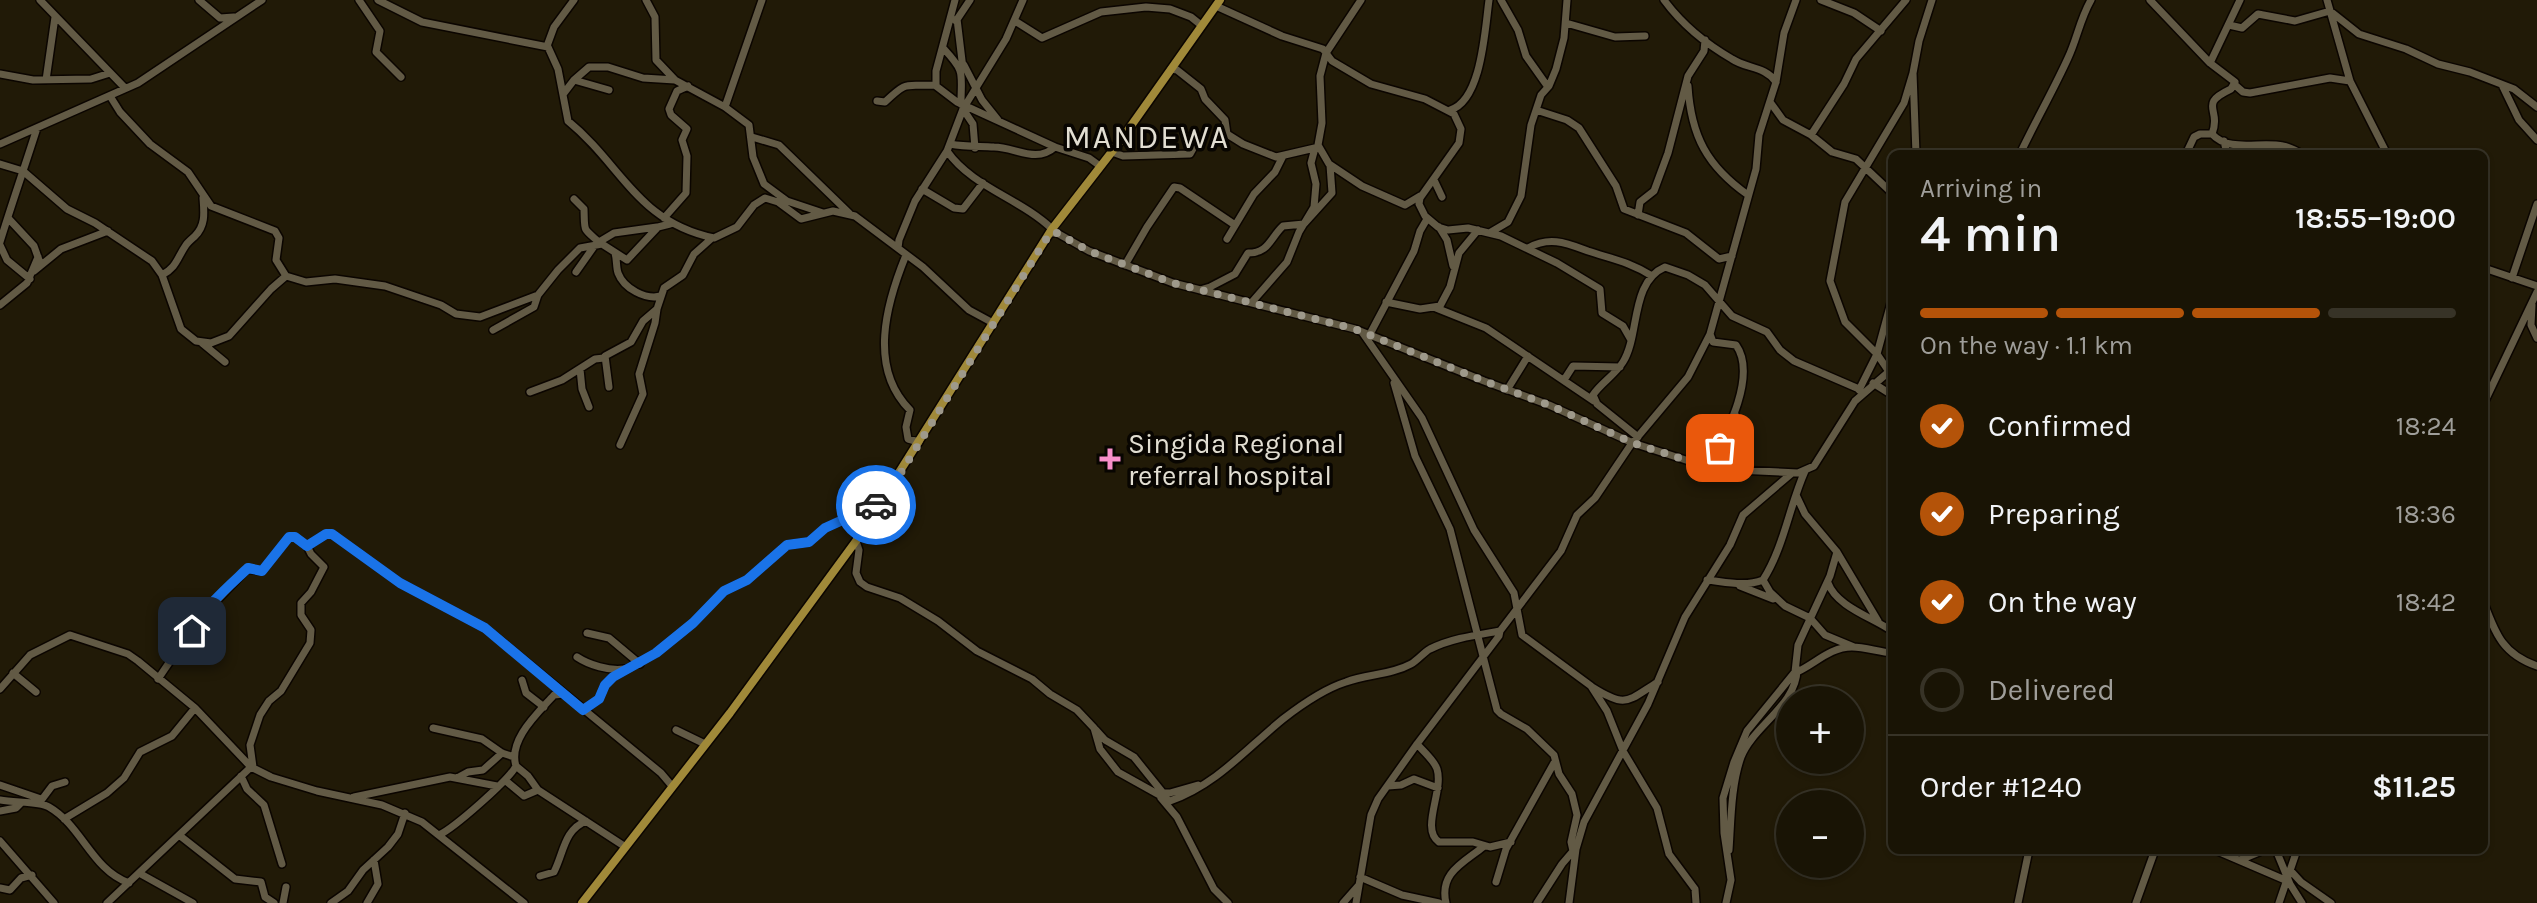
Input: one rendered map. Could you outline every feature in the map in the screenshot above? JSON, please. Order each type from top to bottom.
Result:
[{"type":"main road","points":[[582,903],[856,541],[1051,231],[1112,152],[1218,3]]},
{"type":"street","points":[[199,0],[220,18],[236,17]]},
{"type":"street","points":[[0,144],[110,96],[167,65],[262,0]]},
{"type":"street","points":[[359,0],[380,31],[376,52],[401,77]]},
{"type":"street","points":[[378,0],[422,22],[547,46]]},
{"type":"street","points":[[574,0],[554,27],[547,46],[558,69],[568,121],[582,132],[634,195],[667,221],[712,238]]},
{"type":"street","points":[[646,0],[655,17],[656,60],[675,80],[748,123],[753,157],[764,184],[787,201],[823,213]]},
{"type":"street","points":[[725,107],[762,0]]},
{"type":"street","points":[[936,85],[936,71],[955,0]]},
{"type":"street","points":[[948,28],[970,0]]},
{"type":"street","points":[[895,245],[922,189],[948,147],[963,106],[1015,21],[1023,0]]},
{"type":"street","points":[[1252,302],[1287,262],[1316,200],[1311,163],[1322,123],[1320,76],[1326,53],[1361,0]]},
{"type":"street","points":[[1450,110],[1464,101],[1476,73],[1483,50],[1489,0]]},
{"type":"street","points":[[1501,0],[1518,30],[1526,56],[1548,87]]},
{"type":"street","points":[[1489,233],[1505,226],[1521,196],[1531,129],[1541,95],[1556,69],[1566,23],[1567,0]]},
{"type":"street","points":[[1664,0],[1705,40],[1734,61],[1769,72],[1776,82]]},
{"type":"street","points":[[1356,903],[1371,815],[1378,799],[1561,551],[1577,515],[1595,498],[1636,440],[1688,377],[1710,334],[1756,169],[1759,135],[1776,82],[1784,33],[1796,0]]},
{"type":"street","points":[[1821,0],[1854,13],[1881,31]]},
{"type":"street","points":[[1811,135],[1856,59],[1906,0]]},
{"type":"street","points":[[1888,368],[1845,322],[1830,281],[1842,210],[1904,103],[1932,0]]},
{"type":"street","points":[[2022,150],[2071,52],[2080,20],[2091,0]]},
{"type":"street","points":[[2150,0],[2210,63],[2231,77],[2243,92],[2330,78],[2350,81]]},
{"type":"street","points":[[2210,63],[2240,0]]},
{"type":"street","points":[[2327,0],[2350,81],[2385,150]]},
{"type":"street","points":[[45,2],[55,17],[125,88]]},
{"type":"street","points":[[1218,3],[1282,36],[1323,49],[1337,64],[1371,84],[1425,99],[1450,110],[1459,122],[1454,150],[1434,180],[1408,205],[1362,186],[1329,164],[1317,147]]},
{"type":"street","points":[[1015,21],[1043,38],[1101,12],[1155,7],[1191,17],[1201,25]]},
{"type":"street","points":[[2229,25],[2242,28],[2258,14],[2295,21],[2330,11]]},
{"type":"street","points":[[2330,11],[2359,34],[2514,89],[2537,107]]},
{"type":"street","points":[[46,80],[55,17]]},
{"type":"street","points":[[957,19],[964,65],[976,89],[1000,123]]},
{"type":"street","points":[[1566,23],[1615,37],[1645,36]]},
{"type":"street","points":[[1638,215],[1638,205],[1654,191],[1668,153],[1688,76],[1704,51],[1705,40]]},
{"type":"street","points":[[944,49],[959,64],[963,106],[973,124],[975,148]]},
{"type":"street","points":[[961,76],[964,65]]},
{"type":"street","points":[[564,94],[589,67],[602,67],[650,79],[675,80]]},
{"type":"street","points":[[1171,69],[1186,76],[1202,91],[1205,99],[1225,120],[1229,136],[1269,155],[1283,156],[1317,147]]},
{"type":"street","points":[[0,74],[18,79],[46,80],[91,79],[110,73]]},
{"type":"street","points":[[1913,73],[1916,150]]},
{"type":"street","points":[[1688,76],[1690,109],[1706,153],[1714,167],[1748,195]]},
{"type":"street","points":[[574,80],[609,90]]},
{"type":"street","points":[[877,101],[885,102],[895,90],[906,84],[936,85],[963,106],[1055,147],[1089,158],[1100,166]]},
{"type":"street","points":[[2212,134],[2216,122],[2213,100],[2235,85]]},
{"type":"street","points":[[574,199],[585,212],[583,224],[586,233],[623,259],[630,259],[667,221],[686,193],[687,156],[682,140],[687,129],[671,115],[669,109],[675,93],[688,86]]},
{"type":"street","points":[[2503,87],[2519,120],[2537,140]]},
{"type":"street","points":[[110,96],[120,112],[150,144],[188,172],[202,196],[220,211],[275,231],[279,238],[276,260],[286,276],[306,282],[335,279],[391,287],[441,305],[456,314],[474,317],[538,295]]},
{"type":"street","points":[[1770,102],[1783,120],[1811,135],[1832,152],[1859,161],[1869,159]]},
{"type":"street","points":[[1536,110],[1567,120],[1579,128],[1616,186],[1623,208],[1686,233],[1719,259],[1732,256]]},
{"type":"street","points":[[35,268],[7,260],[0,244],[37,128]]},
{"type":"street","points":[[2212,134],[2220,142],[2283,146],[2292,150]]},
{"type":"street","points":[[2188,150],[2194,137],[2212,134]]},
{"type":"street","points":[[752,137],[779,145],[850,214],[895,245],[965,307],[993,323]]},
{"type":"street","points":[[2224,141],[2226,150]]},
{"type":"street","points":[[1112,152],[1123,156],[1170,153],[1186,156],[1195,145]]},
{"type":"street","points":[[2231,150],[2236,145]]},
{"type":"street","points":[[948,147],[998,147],[1034,155],[1055,147]]},
{"type":"street","points":[[948,147],[957,164],[1041,218],[1051,231],[1089,251],[1198,290],[1366,333],[1692,462],[1748,471],[1792,473],[1814,466],[1855,401],[1877,354],[1888,314]]},
{"type":"street","points":[[1227,239],[1259,187],[1275,172],[1283,156]]},
{"type":"street","points":[[1859,161],[1888,189]]},
{"type":"street","points":[[0,164],[23,171],[67,209],[108,231],[152,261],[162,275],[181,329],[225,362]]},
{"type":"street","points":[[1198,290],[1235,274],[1248,253],[1258,253],[1266,248],[1283,226],[1304,224],[1332,193],[1329,164]]},
{"type":"street","points":[[1434,180],[1442,197]]},
{"type":"street","points":[[922,189],[954,208],[963,209],[983,183]]},
{"type":"street","points":[[1125,265],[1174,187],[1235,225]]},
{"type":"street","points":[[162,275],[172,270],[186,245],[201,228],[204,211],[202,196]]},
{"type":"street","points":[[1420,196],[1419,204],[1427,219],[1439,227],[1447,240],[1454,269]]},
{"type":"street","points":[[620,445],[644,391],[639,374],[661,296],[667,285],[683,275],[701,245],[737,227],[754,205],[765,198],[778,202],[801,219],[823,213],[850,214]]},
{"type":"street","points":[[2512,278],[2537,204]]},
{"type":"street","points":[[8,218],[34,246],[35,268]]},
{"type":"street","points":[[1366,333],[1414,251],[1427,219]]},
{"type":"street","points":[[493,330],[534,307],[538,295],[580,248],[598,243],[614,233],[658,227]]},
{"type":"street","points":[[1439,227],[1489,233],[1528,248],[1576,273],[1600,289],[1602,313],[1623,326],[1631,340]]},
{"type":"street","points":[[1436,308],[1444,301],[1462,247],[1478,230]]},
{"type":"street","points":[[0,305],[35,268],[75,242],[108,231]]},
{"type":"street","points":[[1528,248],[1539,243],[1563,241],[1622,260],[1652,276]]},
{"type":"street","points":[[576,272],[598,243]]},
{"type":"street","points":[[614,251],[619,274],[624,281],[643,296],[661,296]]},
{"type":"street","points":[[906,255],[890,304],[884,362],[895,394],[910,410],[906,427],[908,439],[919,442]]},
{"type":"street","points":[[1594,401],[1593,395],[1597,389],[1620,367],[1631,340],[1642,295],[1652,276],[1665,267],[1705,285],[1732,316],[1767,332],[1780,350],[1794,361],[1859,389]]},
{"type":"street","points":[[2488,269],[2537,289],[2488,394]]},
{"type":"street","points":[[217,356],[226,337],[286,276]]},
{"type":"street","points":[[2532,301],[2531,325],[2537,338]]},
{"type":"street","points":[[1386,302],[1420,309],[1436,308],[1486,328],[1594,401],[1636,440]]},
{"type":"street","points":[[530,392],[562,380],[595,359],[604,358],[611,351],[628,345],[643,321],[657,309]]},
{"type":"street","points":[[1366,333],[1422,418],[1474,530],[1514,593],[1522,635],[1612,699],[1632,700],[1658,682]]},
{"type":"street","points":[[1710,334],[1713,342],[1732,343],[1739,349],[1742,379],[1735,412],[1710,465]]},
{"type":"street","points":[[200,342],[211,343],[226,337]]},
{"type":"street","points":[[1507,390],[1528,356]]},
{"type":"street","points":[[604,358],[609,387]]},
{"type":"street","points":[[1564,380],[1573,366],[1620,367]]},
{"type":"street","points":[[580,369],[582,389],[589,407]]},
{"type":"street","points":[[1855,401],[1873,383],[1888,374]]},
{"type":"street","points":[[1392,375],[1415,456],[1450,529],[1479,632],[1486,673],[1499,712],[1527,729],[1551,750],[1559,774],[1572,794],[1577,815],[1571,842],[1574,850]]},
{"type":"street","points":[[1873,383],[1888,392]]},
{"type":"street","points":[[1735,412],[1738,443],[1748,471]]},
{"type":"street","points":[[1707,580],[1735,584],[1763,580],[1780,548],[1795,493],[1805,471]]},
{"type":"street","points":[[1569,903],[1574,850],[1584,822],[1658,682],[1685,617],[1730,545],[1743,515],[1792,473]]},
{"type":"street","points":[[1795,493],[1805,514],[1837,552],[1878,621]]},
{"type":"street","points":[[577,657],[611,670],[640,664],[693,623],[724,591],[747,580],[787,545],[809,542],[825,528],[882,503]]},
{"type":"street","points":[[307,546],[326,534],[337,536],[400,583],[485,628],[661,773],[672,786]]},
{"type":"street","points":[[158,679],[198,620],[233,581],[248,568],[262,571],[289,537],[295,537],[307,546],[324,567],[301,603],[301,615],[311,630],[310,643],[281,691],[265,705],[260,715],[250,745],[252,768]]},
{"type":"street","points":[[856,541],[859,550],[856,573],[860,582],[900,598],[938,621],[977,651],[1032,679],[1077,710],[1105,740],[1134,757],[1177,817],[1214,889],[1228,903]]},
{"type":"street","points":[[1797,670],[1797,651],[1828,582],[1837,552]]},
{"type":"street","points":[[1763,580],[1781,603]]},
{"type":"street","points":[[1828,582],[1833,594],[1843,602],[1888,628]]},
{"type":"street","points":[[1735,584],[1810,618],[1825,635],[1854,647],[1888,652]]},
{"type":"street","points":[[2488,613],[2499,640],[2514,655],[2537,666]]},
{"type":"street","points":[[1094,728],[1100,749],[1118,772],[1169,801],[1225,771],[1282,720],[1332,688],[1405,667],[1431,649],[1479,632],[1500,631]]},
{"type":"street","points":[[587,633],[609,638],[640,664]]},
{"type":"street","points":[[0,689],[38,650],[70,635],[128,654],[195,708],[252,768],[284,781],[405,813],[422,822],[524,903]]},
{"type":"street","points":[[1726,903],[1731,880],[1724,833],[1723,798],[1747,731],[1797,670],[1833,651],[1854,647]]},
{"type":"street","points":[[583,710],[599,699],[608,683],[625,668]]},
{"type":"street","points":[[13,673],[36,692]]},
{"type":"street","points":[[522,680],[526,693],[544,707]]},
{"type":"street","points":[[1591,686],[1613,722],[1623,751],[1657,808],[1669,854],[1695,889],[1696,903]]},
{"type":"street","points":[[564,694],[554,695],[521,735],[514,757],[516,766],[538,790],[624,846]]},
{"type":"street","points":[[64,819],[107,793],[124,778],[140,752],[172,736],[195,708]]},
{"type":"street","points":[[433,728],[482,739],[514,757]]},
{"type":"street","points":[[676,730],[705,744]]},
{"type":"street","points":[[1417,744],[1435,764],[1438,788],[1431,835],[1439,842],[1473,842],[1483,847]]},
{"type":"street","points":[[457,778],[484,769],[502,753]]},
{"type":"street","points":[[1496,882],[1511,842],[1555,761]]},
{"type":"street","points":[[439,835],[454,826],[506,781],[516,766]]},
{"type":"street","points":[[107,903],[252,768]]},
{"type":"street","points":[[241,776],[247,789],[264,805],[282,864]]},
{"type":"street","points":[[352,798],[450,777],[498,786]]},
{"type":"street","points":[[1388,786],[1401,785],[1414,779],[1438,788]]},
{"type":"street","points":[[506,781],[524,796],[538,790]]},
{"type":"street","points":[[0,800],[20,804],[41,801],[52,786],[65,782]]},
{"type":"street","points":[[0,785],[41,801],[64,819],[97,861],[129,883]]},
{"type":"street","points":[[0,811],[16,808],[20,804]]},
{"type":"street","points":[[331,903],[348,891],[354,880],[398,834],[405,813]]},
{"type":"street","points":[[540,876],[554,872],[569,833],[586,821]]},
{"type":"street","points":[[179,835],[235,879],[261,882],[265,897],[274,903]]},
{"type":"street","points":[[0,841],[54,903]]},
{"type":"street","points":[[1446,903],[1444,890],[1451,873],[1462,861],[1483,847],[1511,842]]},
{"type":"street","points":[[1540,903],[1574,850]]},
{"type":"street","points":[[2018,903],[2028,854]]},
{"type":"street","points":[[2136,902],[2154,854]]},
{"type":"street","points":[[2225,854],[2287,875],[2331,903]]},
{"type":"street","points":[[2239,860],[2254,854]]},
{"type":"street","points":[[2278,854],[2302,903]]},
{"type":"street","points":[[2279,903],[2295,854]]},
{"type":"street","points":[[367,903],[378,884],[374,860]]},
{"type":"street","points":[[139,873],[193,903]]},
{"type":"street","points":[[0,888],[10,890],[21,878],[32,875]]},
{"type":"street","points":[[1360,881],[1439,903]]},
{"type":"street","points":[[1343,903],[1360,881]]},
{"type":"street","points":[[283,903],[286,887]]},
{"type":"street","points":[[1429,899],[1444,890]]},
{"type":"way so far","points":[[876,505],[882,503],[1050,233],[1057,233],[1089,251],[1173,283],[1355,329],[1549,405],[1633,443],[1692,462],[1710,465],[1720,448]]},
{"type":"place","name":"Singida Regional referral hospital","points":[[1110,459]]},
{"type":"district","name":"MANDEWA","points":[[1147,137]]},
{"type":"route","points":[[192,631],[233,581],[248,568],[262,571],[289,537],[295,537],[307,546],[326,534],[332,534],[400,583],[485,628],[583,710],[602,696],[605,685],[613,677],[656,653],[693,623],[724,591],[747,580],[787,545],[809,542],[821,530],[876,505]]}]
